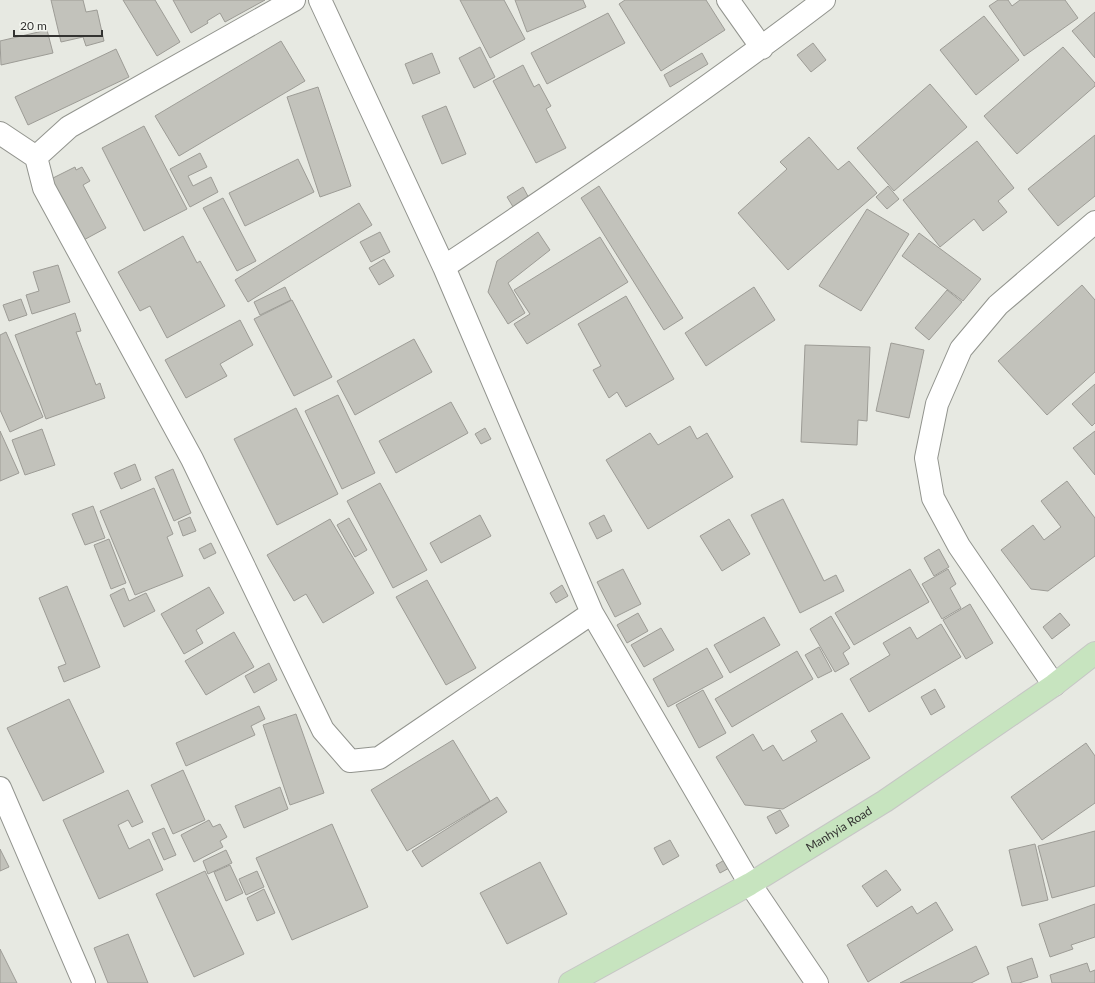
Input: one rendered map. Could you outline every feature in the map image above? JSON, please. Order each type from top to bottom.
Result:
[{"type":"main road","name":"Manhyia Road","points":[[570,983],[750,884],[885,801],[1054,686],[1095,653]]},
{"type":"street","points":[[36,157],[69,127],[294,0]]},
{"type":"street","points":[[320,0],[444,267],[592,613],[750,884],[817,983]]},
{"type":"street","points":[[728,0],[762,48]]},
{"type":"street","points":[[444,267],[579,176],[762,48],[824,0]]},
{"type":"street","points":[[0,133],[36,157],[44,188],[192,459],[323,730],[350,761],[379,758],[592,613]]},
{"type":"street","points":[[1054,686],[959,546],[933,498],[926,458],[937,404],[961,348],[998,305],[1095,222]]},
{"type":"street","points":[[0,788],[84,983]]},
{"type":"building","points":[[51,0],[83,0],[86,12],[97,10],[104,41],[86,46],[83,37],[61,42]]},
{"type":"building","points":[[123,0],[155,0],[180,42],[157,56]]},
{"type":"building","points":[[173,0],[265,0],[225,22],[220,13],[207,21],[208,23],[191,33]]},
{"type":"building","points":[[460,0],[504,0],[525,39],[490,58]]},
{"type":"building","points":[[515,0],[583,0],[586,7],[527,32]]},
{"type":"building","points":[[625,0],[706,0],[725,30],[661,71],[619,4]]},
{"type":"building","points":[[998,0],[1008,0],[1012,6],[1020,0],[1065,0],[1078,18],[1024,56],[989,6]]},
{"type":"building","points":[[1095,12],[1095,58],[1072,31]]},
{"type":"building","points":[[608,13],[625,43],[547,84],[531,53]]},
{"type":"building","points":[[984,16],[1019,60],[976,95],[940,50]]},
{"type":"building","points":[[47,30],[53,53],[1,65],[0,41]]},
{"type":"building","points":[[281,41],[305,81],[179,156],[155,116]]},
{"type":"building","points":[[813,43],[826,60],[811,72],[797,55]]},
{"type":"building","points":[[480,47],[495,77],[474,88],[459,58]]},
{"type":"building","points":[[1063,47],[1095,83],[1095,86],[1017,154],[984,116]]},
{"type":"building","points":[[116,49],[129,77],[28,125],[15,97]]},
{"type":"building","points":[[432,53],[440,73],[413,84],[405,64]]},
{"type":"building","points":[[702,53],[708,64],[670,87],[664,75]]},
{"type":"building","points":[[523,65],[534,87],[539,84],[551,106],[546,109],[566,148],[536,163],[493,81]]},
{"type":"building","points":[[930,84],[967,127],[894,191],[857,148]]},
{"type":"building","points":[[318,87],[351,186],[320,197],[287,97]]},
{"type":"building","points":[[446,106],[466,154],[442,164],[422,116]]},
{"type":"building","points":[[144,126],[187,209],[144,231],[102,148]]},
{"type":"building","points":[[1095,135],[1095,196],[1058,226],[1028,189]]},
{"type":"building","points":[[809,137],[838,170],[849,161],[877,193],[788,270],[738,213],[787,169],[780,162]]},
{"type":"building","points":[[977,141],[1014,188],[998,201],[1007,212],[983,231],[974,219],[940,247],[903,200]]},
{"type":"building","points":[[200,153],[207,167],[188,176],[193,186],[211,177],[218,192],[190,207],[170,169]]},
{"type":"building","points":[[298,159],[314,192],[245,226],[229,193]]},
{"type":"building","points":[[75,167],[76,170],[82,167],[90,181],[83,185],[106,228],[80,242],[49,180]]},
{"type":"building","points":[[599,186],[683,318],[664,330],[581,198]]},
{"type":"building","points":[[888,186],[899,199],[887,209],[876,197]]},
{"type":"building","points":[[523,187],[530,200],[515,210],[507,197]]},
{"type":"building","points":[[223,198],[256,261],[237,271],[203,208]]},
{"type":"building","points":[[359,203],[372,225],[248,302],[235,280]]},
{"type":"building","points":[[867,209],[909,234],[861,311],[819,286]]},
{"type":"building","points":[[380,232],[390,252],[371,262],[360,242]]},
{"type":"building","points":[[538,232],[550,250],[508,283],[525,313],[508,324],[488,292],[497,261]]},
{"type":"building","points":[[919,233],[981,279],[963,301],[902,256]]},
{"type":"building","points":[[183,236],[197,263],[200,261],[225,306],[167,338],[150,306],[140,311],[118,272]]},
{"type":"building","points":[[600,237],[628,282],[527,344],[514,324],[530,314],[514,290]]},
{"type":"building","points":[[384,259],[394,276],[379,285],[369,268]]},
{"type":"building","points":[[58,265],[70,302],[32,314],[26,295],[39,291],[33,272]]},
{"type":"building","points":[[1082,285],[1095,300],[1095,372],[1047,415],[998,361]]},
{"type":"building","points":[[285,287],[291,300],[260,315],[254,302]]},
{"type":"building","points":[[754,287],[775,320],[706,366],[685,333]]},
{"type":"building","points":[[947,290],[962,302],[929,340],[915,328]]},
{"type":"building","points":[[626,296],[674,379],[626,407],[617,392],[609,398],[593,370],[601,366],[578,324]]},
{"type":"building","points":[[21,299],[27,315],[9,321],[3,305]]},
{"type":"building","points":[[292,300],[332,377],[294,396],[254,319]]},
{"type":"building","points":[[75,313],[81,331],[76,332],[96,385],[100,383],[105,398],[46,419],[15,335]]},
{"type":"building","points":[[240,320],[253,345],[220,364],[227,376],[186,398],[165,360]]},
{"type":"building","points":[[6,332],[43,417],[10,432],[0,410],[0,335]]},
{"type":"building","points":[[414,339],[432,372],[355,415],[337,381]]},
{"type":"building","points":[[891,343],[924,350],[909,418],[876,411]]},
{"type":"building","points":[[805,345],[870,347],[867,421],[858,420],[857,445],[801,442]]},
{"type":"building","points":[[1095,384],[1095,423],[1092,426],[1072,404]]},
{"type":"building","points":[[338,395],[375,473],[342,489],[305,411]]},
{"type":"building","points":[[451,402],[468,433],[396,473],[379,441]]},
{"type":"building","points":[[296,408],[338,494],[277,525],[234,439]]},
{"type":"building","points":[[690,426],[697,439],[707,433],[733,477],[648,529],[606,460],[650,433],[658,445]]},
{"type":"building","points":[[485,428],[491,439],[481,444],[475,434]]},
{"type":"building","points":[[42,429],[55,465],[25,475],[12,440]]},
{"type":"building","points":[[0,431],[19,473],[0,481]]},
{"type":"building","points":[[1095,431],[1095,475],[1073,448]]},
{"type":"building","points":[[135,464],[141,480],[121,489],[114,473]]},
{"type":"building","points":[[173,469],[191,513],[174,521],[155,477]]},
{"type":"building","points":[[1067,481],[1095,518],[1095,556],[1048,591],[1031,589],[1001,550],[1033,525],[1044,540],[1061,527],[1041,501]]},
{"type":"building","points":[[380,483],[427,570],[393,588],[347,501]]},
{"type":"building","points":[[154,488],[173,534],[167,537],[183,576],[135,595],[100,511]]},
{"type":"building","points":[[783,499],[824,581],[836,575],[844,591],[800,613],[751,515]]},
{"type":"building","points":[[93,506],[105,538],[85,545],[72,514]]},
{"type":"building","points":[[480,515],[491,536],[441,563],[430,543]]},
{"type":"building","points":[[604,515],[612,531],[597,539],[589,523]]},
{"type":"building","points":[[190,517],[196,531],[183,536],[178,522]]},
{"type":"building","points":[[349,518],[367,550],[355,557],[337,525]]},
{"type":"building","points":[[330,519],[374,593],[323,623],[306,594],[294,601],[267,555]]},
{"type":"building","points":[[729,519],[750,554],[722,571],[700,536]]},
{"type":"building","points":[[109,539],[126,583],[111,589],[94,545]]},
{"type":"building","points":[[211,543],[216,553],[204,559],[199,549]]},
{"type":"building","points":[[939,549],[949,567],[934,576],[924,558]]},
{"type":"building","points":[[623,569],[641,604],[615,617],[597,582]]},
{"type":"building","points":[[910,569],[929,602],[854,645],[835,613]]},
{"type":"building","points":[[948,569],[956,584],[950,588],[961,608],[942,619],[922,584]]},
{"type":"building","points":[[427,580],[476,668],[446,685],[396,597]]},
{"type":"building","points":[[562,585],[568,596],[556,603],[550,593]]},
{"type":"building","points":[[67,586],[100,667],[64,682],[58,667],[66,664],[39,598]]},
{"type":"building","points":[[209,587],[224,613],[196,630],[203,643],[184,654],[161,614]]},
{"type":"building","points":[[124,588],[129,601],[146,593],[155,611],[124,627],[110,595]]},
{"type":"building","points":[[970,604],[993,643],[966,659],[943,620]]},
{"type":"building","points":[[638,613],[648,631],[627,643],[617,625]]},
{"type":"building","points":[[1060,613],[1070,625],[1052,639],[1043,627]]},
{"type":"building","points":[[831,616],[850,648],[843,653],[849,664],[835,672],[810,629]]},
{"type":"building","points":[[764,617],[780,645],[730,673],[714,645]]},
{"type":"building","points":[[941,624],[961,657],[869,712],[850,679],[890,655],[883,643],[910,627],[917,639]]},
{"type":"building","points":[[661,628],[674,650],[644,667],[631,645]]},
{"type":"building","points":[[234,632],[254,667],[206,695],[185,661]]},
{"type":"building","points":[[819,647],[832,671],[818,678],[805,655]]},
{"type":"building","points":[[707,648],[723,677],[668,707],[653,679]]},
{"type":"building","points":[[797,651],[813,679],[732,727],[715,699]]},
{"type":"building","points":[[269,663],[277,680],[254,693],[245,676]]},
{"type":"building","points":[[935,689],[945,707],[931,715],[921,697]]},
{"type":"building","points":[[703,690],[726,733],[699,748],[676,705]]},
{"type":"building","points":[[69,699],[104,772],[43,801],[7,728]]},
{"type":"building","points":[[259,706],[265,719],[251,726],[255,735],[186,766],[176,743]]},
{"type":"building","points":[[842,713],[870,758],[783,809],[745,805],[716,757],[753,734],[763,751],[773,745],[783,761],[817,741],[811,731]]},
{"type":"building","points":[[296,714],[324,793],[290,805],[263,725]]},
{"type":"building","points":[[453,740],[490,801],[407,851],[371,790]]},
{"type":"building","points":[[1086,743],[1095,756],[1095,803],[1042,840],[1011,797]]},
{"type":"building","points":[[183,770],[205,820],[173,834],[151,785]]},
{"type":"building","points":[[280,787],[288,809],[244,828],[235,806]]},
{"type":"building","points":[[128,790],[143,822],[132,827],[128,820],[118,825],[129,849],[149,839],[163,870],[99,899],[63,820]]},
{"type":"building","points":[[497,797],[507,812],[422,867],[412,851]]},
{"type":"building","points":[[780,810],[789,826],[776,834],[767,817]]},
{"type":"building","points":[[209,820],[213,827],[220,824],[227,837],[220,841],[223,847],[194,862],[181,835]]},
{"type":"building","points":[[332,824],[368,907],[292,940],[256,858]]},
{"type":"building","points":[[164,828],[176,855],[164,860],[152,833]]},
{"type":"building","points":[[1095,831],[1095,886],[1052,898],[1038,846]]},
{"type":"building","points":[[670,840],[679,856],[663,865],[654,848]]},
{"type":"building","points":[[1035,844],[1048,900],[1022,906],[1009,850]]},
{"type":"building","points":[[0,849],[9,867],[0,871]]},
{"type":"building","points":[[226,850],[232,863],[208,874],[203,861]]},
{"type":"building","points":[[726,859],[731,867],[720,873],[716,865]]},
{"type":"building","points":[[540,862],[567,914],[507,944],[480,893]]},
{"type":"building","points":[[230,865],[243,893],[226,901],[214,872]]},
{"type":"building","points":[[886,870],[901,890],[877,907],[862,886]]},
{"type":"building","points":[[205,871],[244,954],[194,977],[156,894]]},
{"type":"building","points":[[257,871],[264,887],[246,895],[239,879]]},
{"type":"building","points":[[264,889],[275,913],[257,921],[247,898]]},
{"type":"building","points":[[936,902],[953,930],[868,982],[847,945],[912,906],[917,914]]},
{"type":"building","points":[[1095,904],[1095,937],[1071,945],[1073,949],[1050,957],[1039,924]]},
{"type":"building","points":[[128,934],[148,983],[108,983],[94,948]]},
{"type":"building","points":[[976,946],[989,974],[971,983],[900,983]]},
{"type":"building","points":[[0,949],[17,983],[0,983]]},
{"type":"building","points":[[1032,958],[1038,977],[1019,983],[1012,983],[1007,967]]},
{"type":"building","points":[[1087,963],[1090,972],[1095,970],[1095,983],[1052,983],[1050,975]]}]
